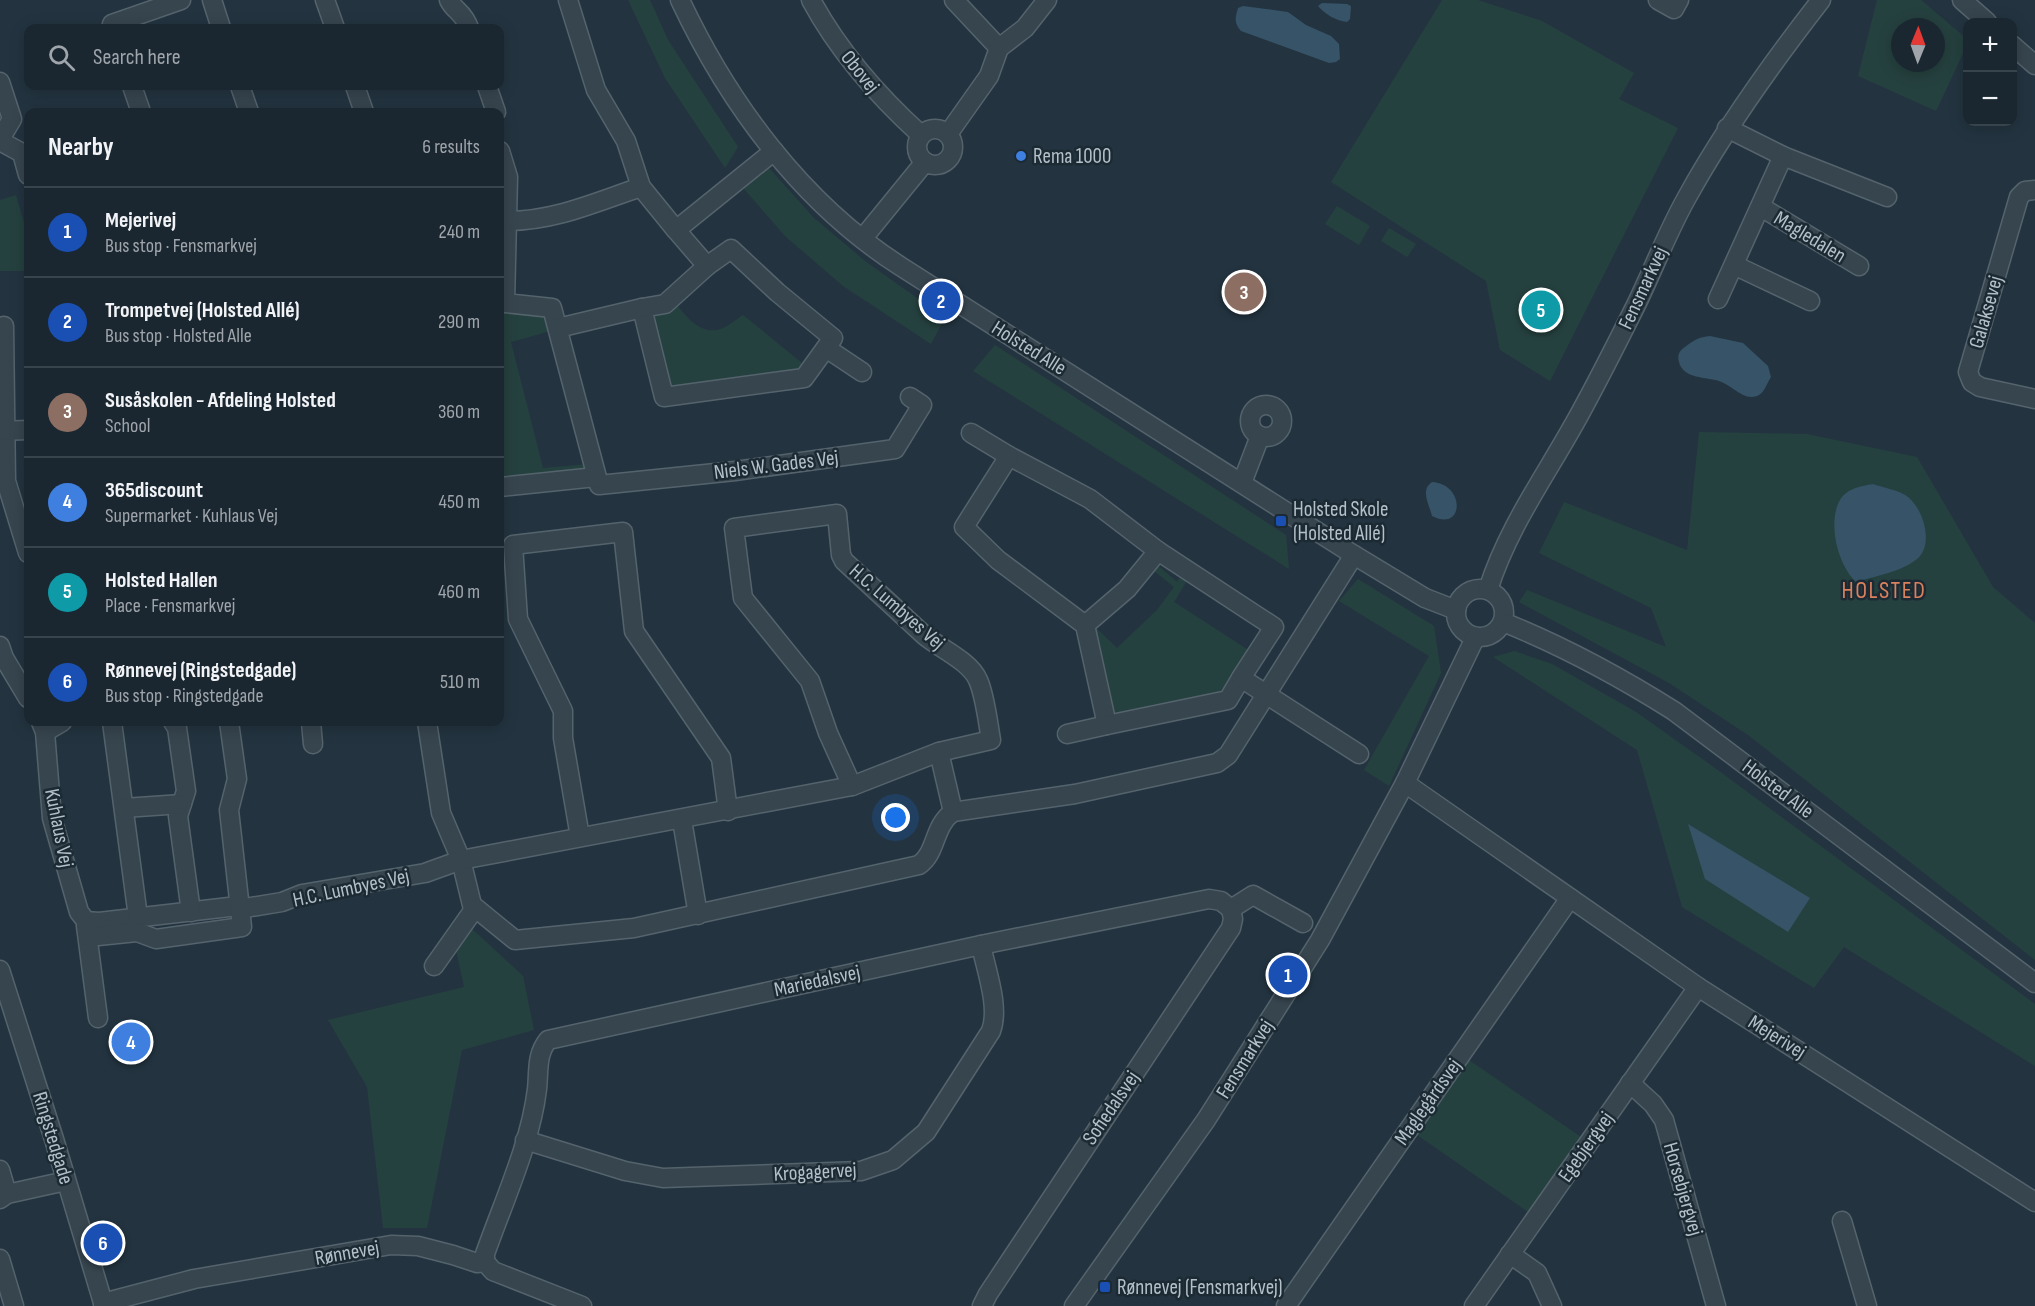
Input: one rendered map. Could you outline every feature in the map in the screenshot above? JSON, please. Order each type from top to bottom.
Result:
[{"type":"street","points":[[112,24],[181,0]]},
{"type":"street","points":[[212,0],[220,24]]},
{"type":"street","points":[[326,0],[334,24]]},
{"type":"street","points":[[449,0],[450,4],[465,16],[468,24]]},
{"type":"street","points":[[568,0],[596,90],[626,141],[641,187],[707,266]]},
{"type":"street","name":"Holsted Alle","points":[[680,0],[699,39],[727,87],[774,151],[828,208],[893,262],[1354,555],[1425,598],[1456,610]]},
{"type":"street","name":"Obovej","points":[[811,0],[824,25],[850,62],[884,101],[921,135]]},
{"type":"street","points":[[954,0],[999,48]]},
{"type":"street","points":[[948,134],[989,76],[999,48],[1025,28],[1047,0]]},
{"type":"street","points":[[1658,0],[1674,9],[1679,0]]},
{"type":"street","name":"Fensmarkvej","points":[[1488,590],[1515,527],[1585,404],[1685,201],[1727,128],[1821,0]]},
{"type":"street","points":[[1962,0],[1982,18]]},
{"type":"street","points":[[2017,49],[2035,66]]},
{"type":"street","points":[[0,82],[12,119],[0,140],[22,153],[24,160]]},
{"type":"street","points":[[133,90],[140,108]]},
{"type":"street","points":[[241,90],[248,108]]},
{"type":"street","points":[[356,90],[363,108]]},
{"type":"street","points":[[488,90],[495,108]]},
{"type":"street","points":[[1727,128],[1783,156],[1887,197]]},
{"type":"street","points":[[931,129],[948,134],[953,145],[950,156],[942,163],[925,162],[917,149],[921,135],[931,129]]},
{"type":"street","points":[[676,230],[774,151]]},
{"type":"street","name":"Magledalen","points":[[1718,299],[1783,156]]},
{"type":"street","points":[[863,238],[925,162]]},
{"type":"street","points":[[504,164],[508,177],[505,303],[552,308],[596,477]]},
{"type":"street","points":[[507,221],[553,217],[641,187]]},
{"type":"street","name":"Galaksevej","points":[[2035,190],[2025,191],[2019,197],[1968,372],[1972,382],[1980,387],[2035,399]]},
{"type":"street","name":"Magledalen","points":[[1761,207],[1859,266]]},
{"type":"street","points":[[558,328],[642,308],[665,304],[707,266],[731,249],[777,292],[833,338],[804,378],[664,397],[642,308]]},
{"type":"street","points":[[1734,265],[1810,301]]},
{"type":"street","points":[[4,326],[2,431],[6,481],[24,540]]},
{"type":"street","points":[[826,348],[862,372]]},
{"type":"street","name":"Niels W. Gades Vej","points":[[504,487],[596,477],[598,485],[735,471],[895,449],[922,405],[909,397]]},
{"type":"street","points":[[2,431],[24,430]]},
{"type":"street","points":[[971,433],[1090,499],[1158,551],[1274,627],[1228,700],[1067,734]]},
{"type":"street","points":[[1242,483],[1260,436]]},
{"type":"street","points":[[1009,456],[964,527],[998,560],[1085,625],[1107,725]]},
{"type":"street","name":"H.C. Lumbyes Vej","points":[[238,907],[282,902],[302,894],[425,873],[461,860],[852,786],[939,752],[991,740],[978,678],[953,655],[937,647],[844,561],[841,555],[837,514],[734,528],[743,598],[810,681],[828,733],[852,786]]},
{"type":"street","points":[[580,837],[563,738],[562,711],[518,619],[513,544],[622,532],[634,631],[721,758],[728,811]]},
{"type":"street","points":[[1085,625],[1127,589],[1158,551]]},
{"type":"street","points":[[428,726],[441,813],[461,860],[475,909],[515,940],[634,928],[919,865],[928,856],[942,820],[953,812],[1074,794],[1217,763],[1228,755],[1354,555]]},
{"type":"street","points":[[1473,590],[1488,590],[1495,594],[1503,605],[1503,622],[1492,635],[1475,638],[1462,630],[1458,624],[1456,610],[1461,597],[1466,593],[1473,590]]},
{"type":"street","name":"Holsted Alle","points":[[1503,622],[1574,654],[1635,686],[1674,711],[2035,983]]},
{"type":"street","name":"Fensmarkvej","points":[[1074,1306],[1206,1120],[1320,940],[1405,783],[1475,638]]},
{"type":"street","points":[[0,646],[4,658],[24,691]]},
{"type":"street","points":[[1241,678],[1359,754]]},
{"type":"street","points":[[113,726],[138,917]]},
{"type":"street","points":[[175,726],[186,791],[178,816],[191,912]]},
{"type":"street","points":[[87,929],[137,932],[156,939],[242,927],[229,810],[237,779],[230,726]]},
{"type":"street","points":[[312,726],[314,744]]},
{"type":"street","name":"Kuhlaus Vej","points":[[43,727],[52,818],[79,912],[87,929],[99,1018]]},
{"type":"street","points":[[939,752],[953,812]]},
{"type":"street","name":"Mejerivej","points":[[1405,783],[1698,987],[2035,1202]]},
{"type":"street","points":[[124,808],[182,804]]},
{"type":"street","points":[[681,820],[698,915]]},
{"type":"street","points":[[1231,909],[1253,895],[1303,923]]},
{"type":"street","name":"Maglegårdsvej","points":[[1286,1306],[1570,898]]},
{"type":"street","name":"Mariedalsvej","points":[[485,1262],[485,1254],[525,1140],[537,1091],[540,1050],[548,1040],[981,945],[1209,899],[1221,901],[1231,909]]},
{"type":"street","points":[[87,929],[138,917],[238,907]]},
{"type":"street","points":[[434,966],[475,909]]},
{"type":"street","name":"Sofiedalsvej","points":[[982,1306],[987,1294],[1231,928],[1233,919],[1231,909]]},
{"type":"street","name":"Krogagervej","points":[[525,1140],[625,1171],[663,1178],[861,1171],[893,1160],[927,1132],[990,1034],[994,1021],[994,1008],[981,945]]},
{"type":"street","name":"Ringstedgade","points":[[0,970],[103,1304]]},
{"type":"street","name":"Egebjergvej","points":[[1474,1306],[1698,987]]},
{"type":"street","name":"Horsebjergvej","points":[[1630,1083],[1653,1104],[1664,1120],[1716,1306]]},
{"type":"street","points":[[0,1170],[3,1197],[66,1181]]},
{"type":"street","points":[[1842,1221],[1867,1306]]},
{"type":"street","name":"Rønnevej","points":[[103,1304],[194,1279],[391,1245],[418,1246],[477,1263],[485,1262],[493,1271],[582,1306]]},
{"type":"street","points":[[1510,1254],[1537,1273],[1552,1306]]},
{"type":"street","points":[[0,1259],[14,1306]]},
{"type":"green space","points":[[628,0],[650,0],[668,40],[738,147],[725,168],[665,78]]},
{"type":"green space","points":[[1442,0],[1478,0],[1542,21],[1634,73],[1619,99],[1678,128],[1550,381],[1500,350],[1486,281],[1331,182]]},
{"type":"green space","points":[[1877,0],[1921,0],[1942,18],[1891,18],[1891,72],[1945,72],[1945,20],[1963,36],[1963,54],[1936,111],[1858,76]]},
{"type":"green space","points":[[769,168],[814,218],[865,261],[945,318],[931,344],[843,286],[786,237],[743,188]]},
{"type":"green space","points":[[16,195],[24,223],[24,271],[0,271],[0,200]]},
{"type":"green space","points":[[1337,206],[1370,226],[1359,245],[1325,224]]},
{"type":"green space","points":[[1389,228],[1416,244],[1407,257],[1381,241]]},
{"type":"green space","points":[[676,303],[690,320],[709,330],[723,328],[743,315],[802,363],[797,369],[673,386],[665,381],[652,313]]},
{"type":"green space","points":[[504,307],[549,310],[554,330],[511,342],[543,468],[588,464],[589,468],[504,480]]},
{"type":"green space","points":[[995,345],[1286,535],[1289,569],[973,371]]},
{"type":"green space","points":[[1699,432],[1807,434],[1917,457],[1993,587],[2035,623],[2035,960],[1748,735],[1669,683],[1519,602],[1527,590],[1666,647],[1651,608],[1539,553],[1564,502],[1687,550]]},
{"type":"green space","points":[[1157,565],[1177,582],[1182,574],[1188,579],[1174,602],[1250,651],[1224,691],[1120,715],[1111,710],[1093,632],[1096,628],[1117,648],[1157,610],[1174,587],[1153,570]]},
{"type":"green space","points":[[1358,579],[1434,626],[1441,673],[1389,786],[1364,770],[1429,656],[1339,601]]},
{"type":"green space","points":[[1514,651],[1552,664],[1636,712],[2035,1004],[2035,1066],[1844,947],[1814,988],[1682,907],[1637,750],[1493,657]]},
{"type":"green space","points":[[469,926],[523,976],[534,1030],[462,1050],[427,1228],[383,1228],[367,1087],[328,1020],[464,987],[455,945]]},
{"type":"green space","points":[[1469,1060],[1581,1137],[1528,1212],[1417,1135]]},
{"type":"water","points":[[1322,3],[1351,6],[1350,19],[1347,22],[1331,17],[1318,6]]},
{"type":"water","points":[[1243,6],[1288,12],[1306,25],[1331,36],[1339,44],[1340,59],[1329,63],[1241,31],[1236,18],[1238,8]]},
{"type":"water","points":[[1710,336],[1743,343],[1768,366],[1771,377],[1762,393],[1752,397],[1747,396],[1724,383],[1690,374],[1681,368],[1678,357],[1681,350],[1697,339]]},
{"type":"water","points":[[1432,482],[1443,485],[1451,491],[1455,498],[1457,506],[1450,518],[1443,520],[1432,516],[1426,493],[1428,485]]},
{"type":"water","points":[[1873,484],[1900,493],[1914,503],[1925,528],[1925,545],[1922,553],[1911,563],[1856,582],[1840,555],[1836,543],[1834,520],[1836,509],[1843,496],[1855,488]]},
{"type":"water","points":[[1688,824],[1810,898],[1788,932],[1705,879]]},
{"type":"place","name":"Rema 1000","points":[[1021,156]]},
{"type":"place","name":"Susåskolen - Afdeling Holsted","points":[[1244,292]]},
{"type":"place","name":"Trompetvej (Holsted Allé)","points":[[941,301]]},
{"type":"place","name":"Holsted Hallen","points":[[1541,310]]},
{"type":"place","name":"Holsted Skole (Holsted Allé)","points":[[1281,521]]},
{"type":"place","name":"Mejerivej","points":[[1288,975]]},
{"type":"place","name":"365discount","points":[[131,1042]]},
{"type":"place","name":"Rønnevej (Ringstedgade)","points":[[103,1243]]},
{"type":"place","name":"Rønnevej (Fensmarkvej)","points":[[1105,1287]]},
{"type":"district","name":"HOLSTED","points":[[1884,590]]}]
